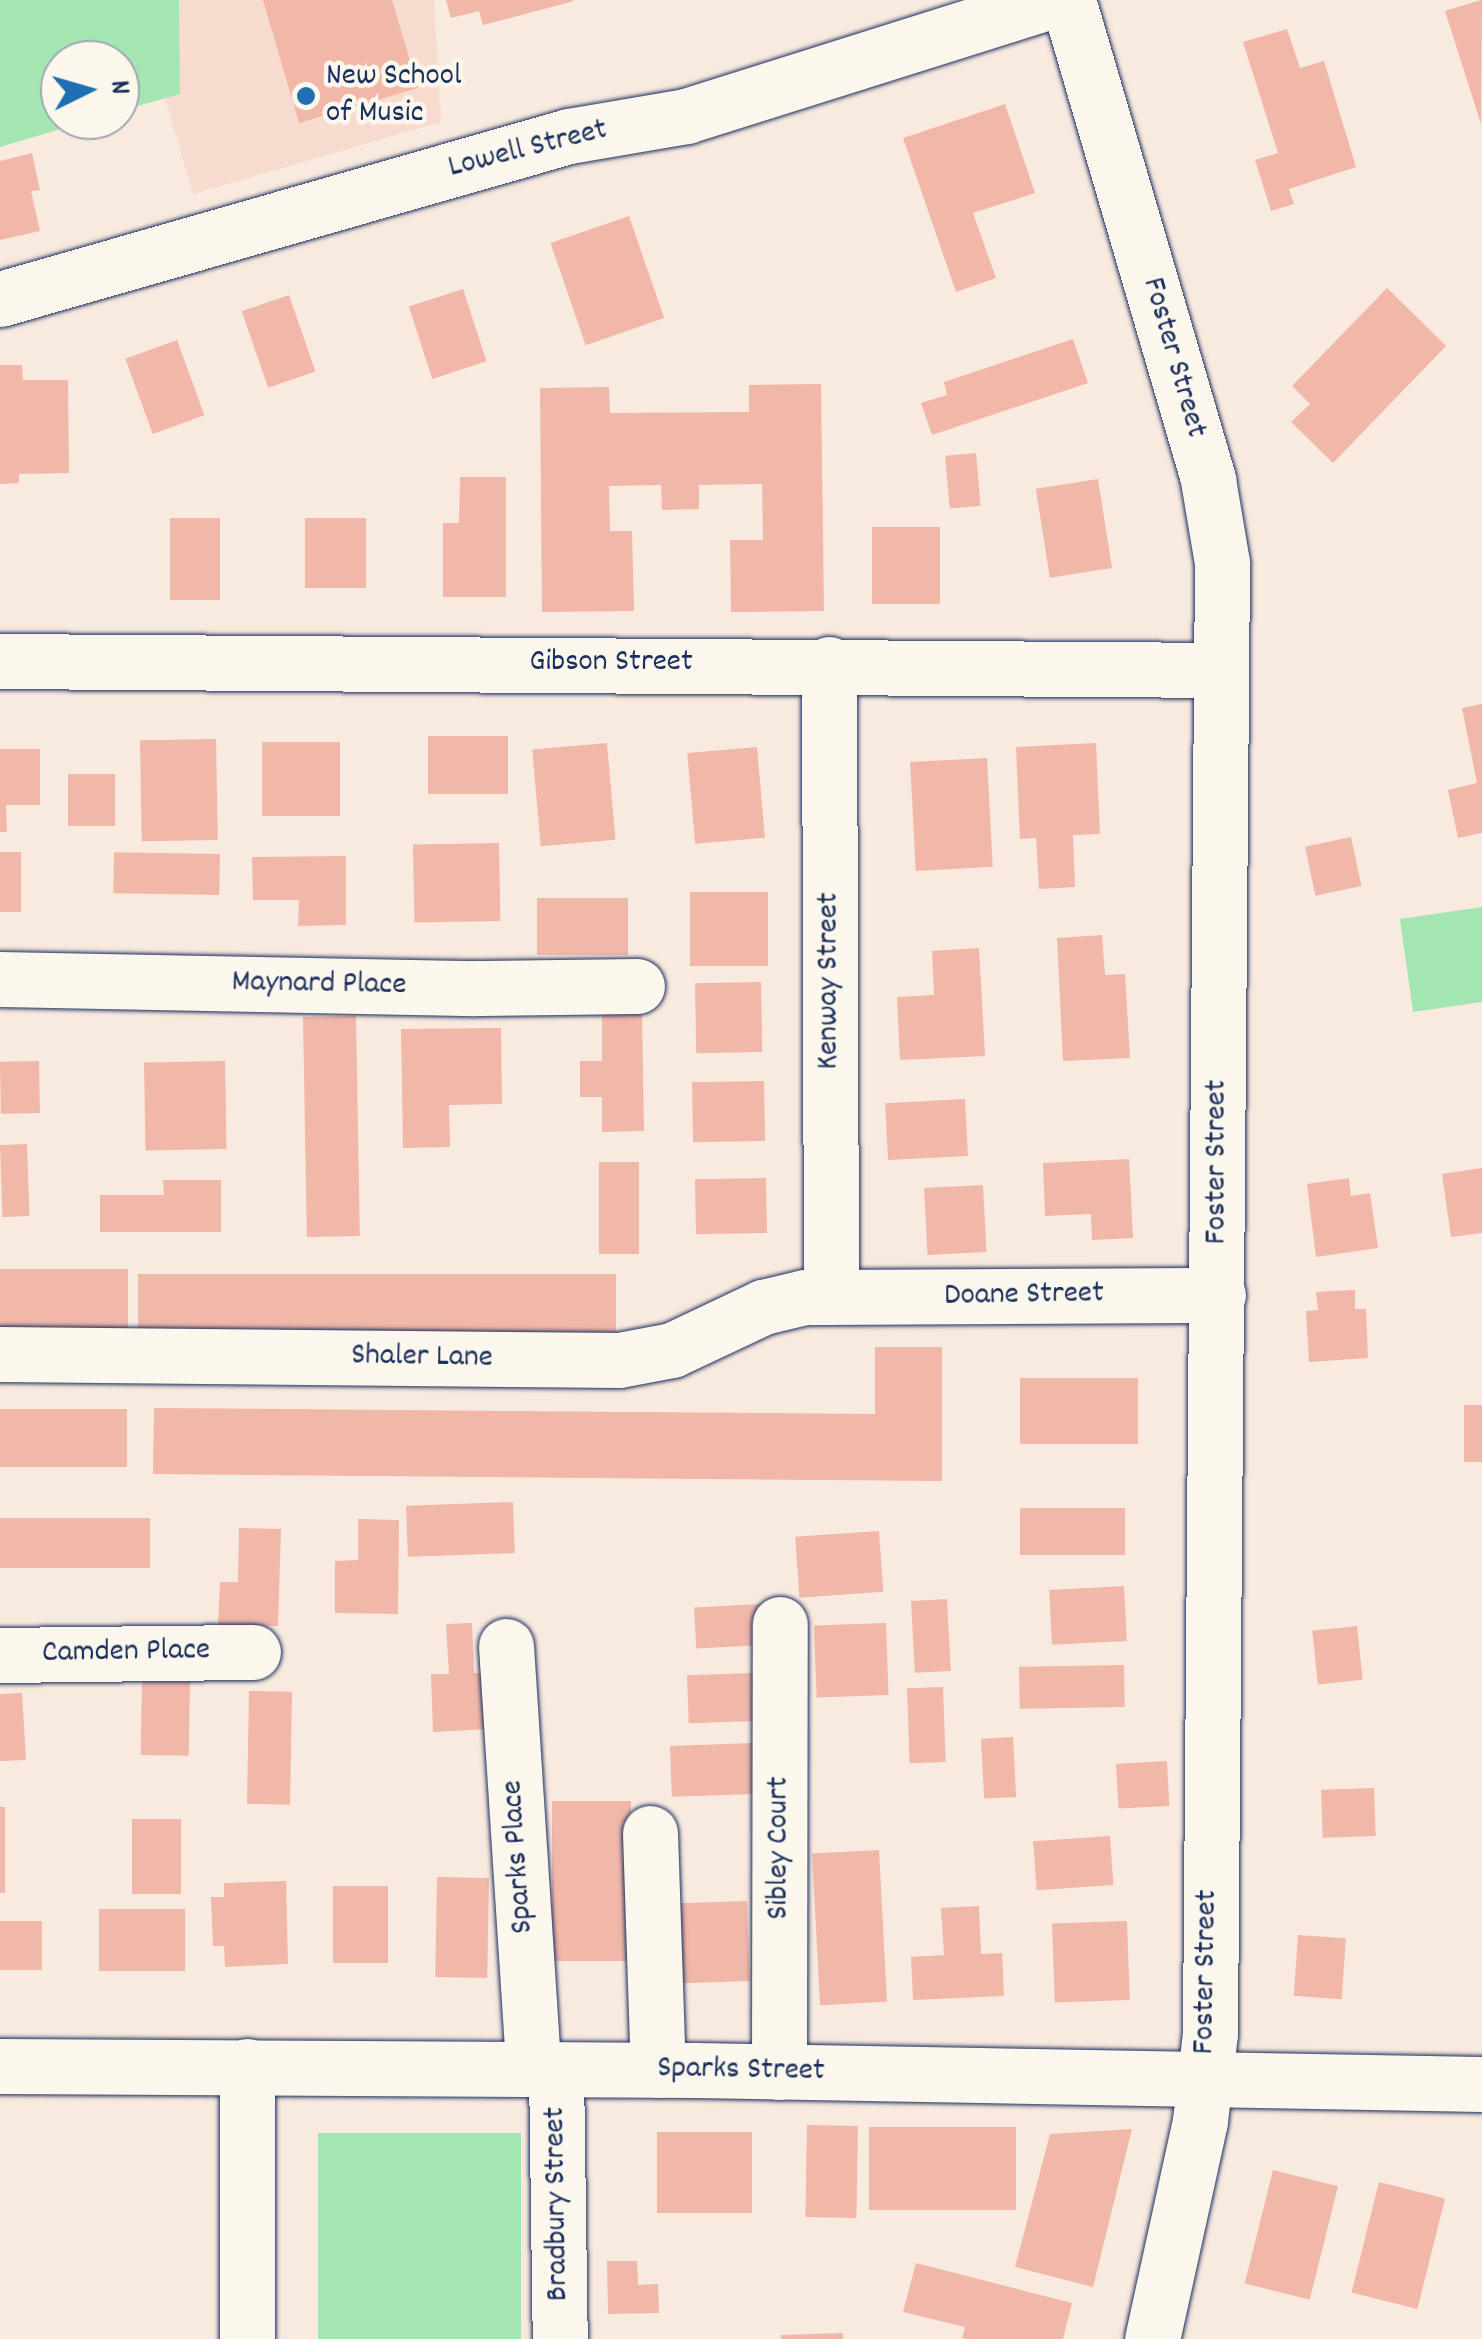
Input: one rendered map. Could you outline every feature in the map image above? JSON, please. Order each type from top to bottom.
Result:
[{"type":"street","name":"Lowell Street","points":[[0,299],[569,136],[686,116],[1054,0]]},
{"type":"street","name":"Foster Street","points":[[1068,0],[1215,510],[1222,563],[1210,2033],[1200,2122],[1152,2339]]},
{"type":"street","name":"Gibson Street","points":[[0,660],[1221,670]]},
{"type":"street","name":"Kenway Street","points":[[829,664],[831,1297]]},
{"type":"street","name":"Maynard Place","points":[[0,979],[476,988],[637,986]]},
{"type":"street","name":"Doane Street","points":[[831,1297],[1218,1295]]},
{"type":"street","name":"Shaler Lane","points":[[0,1354],[619,1360],[672,1350],[786,1300],[831,1297]]},
{"type":"street","name":"Sibley Court","points":[[778,2072],[780,1624]]},
{"type":"street","name":"Sparks Place","points":[[506,1646],[544,2069]]},
{"type":"street","name":"Camden Place","points":[[0,1654],[253,1652]]},
{"type":"street","points":[[650,1833],[658,2070]]},
{"type":"street","name":"Sparks Street","points":[[0,2066],[658,2070],[1482,2084]]},
{"type":"street","points":[[247,2339],[248,2066]]},
{"type":"street","name":"Bradbury Street","points":[[544,2069],[560,2339]]},
{"type":"shaded area","name":"New School of Music","points":[[179,0],[434,0],[441,122],[193,194],[165,98],[180,94]]},
{"type":"green space","points":[[0,0],[179,0],[180,94],[140,105],[140,40],[40,40],[40,135],[0,147]]},
{"type":"green space","points":[[1482,907],[1482,1002],[1413,1012],[1400,919]]},
{"type":"green space","points":[[318,2133],[521,2133],[521,2339],[318,2339]]},
{"type":"building","points":[[263,0],[392,0],[418,88],[299,123]]},
{"type":"building","points":[[446,0],[574,1],[483,25],[479,11],[451,18]]},
{"type":"building","points":[[1482,0],[1481,124],[1445,11]]},
{"type":"building","points":[[1287,29],[1300,68],[1324,61],[1356,167],[1289,189],[1294,204],[1271,211],[1255,160],[1278,153],[1243,42]]},
{"type":"building","points":[[1005,104],[1035,193],[973,213],[996,278],[956,292],[903,138]]},
{"type":"building","points":[[32,153],[40,190],[31,191],[40,231],[0,240],[0,161]]},
{"type":"building","points":[[629,216],[664,318],[586,345],[551,243]]},
{"type":"building","points":[[1387,288],[1446,346],[1333,463],[1291,422],[1310,404],[1292,386]]},
{"type":"building","points":[[463,289],[486,361],[432,379],[409,307]]},
{"type":"building","points":[[289,295],[315,372],[268,388],[242,311]]},
{"type":"building","points":[[1073,339],[1088,383],[932,435],[921,403],[947,395],[944,382]]},
{"type":"building","points":[[177,340],[204,415],[153,434],[125,359]]},
{"type":"building","points":[[0,365],[22,365],[23,380],[68,380],[69,473],[19,474],[19,483],[0,484]]},
{"type":"building","points":[[821,384],[824,611],[731,612],[730,540],[763,540],[762,484],[699,485],[699,509],[662,510],[661,485],[609,486],[610,531],[632,531],[634,611],[542,612],[540,388],[609,387],[610,413],[749,412],[749,385]]},
{"type":"building","points":[[976,453],[981,506],[950,509],[945,456]]},
{"type":"building","points":[[460,477],[506,477],[506,597],[443,597],[443,523],[459,523]]},
{"type":"building","points":[[1098,479],[1112,568],[1050,578],[1036,489]]},
{"type":"building","points":[[170,518],[220,518],[220,600],[170,600]]},
{"type":"building","points":[[305,518],[366,518],[366,588],[305,588]]},
{"type":"building","points":[[872,527],[940,527],[940,604],[872,604]]},
{"type":"building","points":[[1482,704],[1482,833],[1458,838],[1448,790],[1477,783],[1462,708]]},
{"type":"building","points":[[428,736],[508,736],[508,794],[428,794]]},
{"type":"building","points":[[216,739],[218,840],[142,841],[140,740]]},
{"type":"building","points":[[262,742],[340,742],[340,816],[262,816]]},
{"type":"building","points":[[607,743],[615,840],[541,846],[532,750]]},
{"type":"building","points":[[1096,743],[1100,834],[1073,835],[1075,887],[1039,889],[1036,838],[1020,839],[1016,747]]},
{"type":"building","points":[[757,747],[765,838],[695,844],[687,753]]},
{"type":"building","points":[[0,749],[40,749],[40,805],[6,805],[7,832],[0,832]]},
{"type":"building","points":[[987,758],[993,867],[916,871],[910,762]]},
{"type":"building","points":[[68,774],[115,774],[115,826],[68,826]]},
{"type":"building","points":[[1351,837],[1361,886],[1315,896],[1305,847]]},
{"type":"building","points":[[499,843],[500,921],[414,922],[413,845]]},
{"type":"building","points":[[0,852],[21,852],[21,912],[0,912]]},
{"type":"building","points":[[114,852],[220,854],[219,895],[113,893]]},
{"type":"building","points":[[346,856],[346,925],[298,926],[299,900],[253,900],[252,857]]},
{"type":"building","points":[[690,892],[768,892],[768,966],[690,966]]},
{"type":"building","points":[[537,898],[628,898],[628,955],[537,955]]},
{"type":"building","points":[[1102,935],[1105,975],[1125,974],[1130,1058],[1063,1061],[1057,938]]},
{"type":"building","points":[[979,948],[985,1056],[900,1060],[897,997],[934,995],[932,951]]},
{"type":"building","points":[[761,982],[762,1052],[696,1053],[695,983]]},
{"type":"building","points":[[602,1012],[642,1012],[644,1131],[602,1132],[602,1097],[580,1097],[580,1061],[602,1061]]},
{"type":"building","points":[[356,1016],[360,1236],[307,1237],[303,1017]]},
{"type":"building","points":[[501,1028],[502,1104],[449,1105],[450,1147],[403,1148],[401,1029]]},
{"type":"building","points":[[39,1061],[40,1113],[1,1114],[0,1062]]},
{"type":"building","points":[[225,1061],[227,1149],[146,1150],[144,1062]]},
{"type":"building","points":[[764,1081],[765,1141],[693,1142],[692,1082]]},
{"type":"building","points":[[965,1099],[968,1156],[888,1160],[885,1103]]},
{"type":"building","points":[[27,1144],[30,1216],[3,1217],[0,1145]]},
{"type":"building","points":[[1129,1159],[1133,1238],[1092,1240],[1091,1214],[1045,1216],[1043,1163]]},
{"type":"building","points":[[599,1162],[639,1162],[639,1254],[599,1254]]},
{"type":"building","points":[[1482,1168],[1482,1233],[1451,1237],[1442,1174]]},
{"type":"building","points":[[766,1178],[767,1233],[696,1234],[695,1179]]},
{"type":"building","points":[[1349,1178],[1351,1196],[1370,1193],[1378,1248],[1316,1257],[1307,1184]]},
{"type":"building","points":[[163,1180],[221,1180],[221,1232],[100,1232],[100,1195],[164,1195]]},
{"type":"building","points":[[983,1185],[987,1252],[928,1255],[924,1188]]},
{"type":"building","points":[[0,1269],[128,1269],[128,1328],[0,1328]]},
{"type":"building","points":[[138,1274],[616,1274],[616,1332],[138,1332]]},
{"type":"building","points":[[1355,1290],[1355,1309],[1366,1309],[1368,1358],[1309,1362],[1306,1311],[1318,1310],[1316,1292]]},
{"type":"building","points":[[875,1347],[942,1347],[942,1481],[153,1474],[154,1408],[875,1414]]},
{"type":"building","points":[[1020,1378],[1138,1378],[1138,1444],[1020,1444]]},
{"type":"building","points":[[1464,1405],[1482,1405],[1482,1462],[1464,1462]]},
{"type":"building","points":[[0,1409],[127,1409],[127,1467],[0,1467]]},
{"type":"building","points":[[513,1502],[515,1553],[408,1557],[406,1506]]},
{"type":"building","points":[[1020,1508],[1125,1508],[1125,1555],[1020,1555]]},
{"type":"building","points":[[0,1518],[150,1518],[150,1568],[0,1568]]},
{"type":"building","points":[[358,1519],[399,1520],[398,1614],[335,1613],[335,1561],[358,1560]]},
{"type":"building","points":[[239,1528],[281,1529],[278,1626],[218,1625],[220,1582],[238,1582]]},
{"type":"building","points":[[879,1531],[883,1592],[799,1598],[795,1537]]},
{"type":"building","points":[[1124,1586],[1127,1641],[1052,1645],[1049,1590]]},
{"type":"building","points":[[947,1599],[951,1671],[915,1673],[911,1601]]},
{"type":"building","points":[[762,1604],[764,1645],[696,1649],[694,1608]]},
{"type":"building","points":[[472,1623],[474,1673],[487,1673],[489,1729],[433,1732],[431,1674],[449,1674],[446,1624]]},
{"type":"building","points":[[886,1623],[889,1695],[817,1697],[814,1626]]},
{"type":"building","points":[[1357,1626],[1363,1680],[1318,1684],[1312,1631]]},
{"type":"building","points":[[1124,1665],[1125,1707],[1020,1709],[1019,1667]]},
{"type":"building","points":[[753,1673],[755,1721],[689,1723],[687,1675]]},
{"type":"building","points":[[142,1680],[190,1681],[189,1756],[141,1755]]},
{"type":"building","points":[[943,1687],[946,1762],[910,1763],[907,1688]]},
{"type":"building","points":[[249,1691],[292,1692],[290,1805],[247,1804]]},
{"type":"building","points":[[22,1693],[26,1760],[0,1761],[0,1694]]},
{"type":"building","points":[[1013,1737],[1016,1797],[984,1799],[981,1739]]},
{"type":"building","points":[[753,1743],[755,1794],[672,1797],[670,1746]]},
{"type":"building","points":[[1167,1761],[1169,1806],[1118,1809],[1116,1764]]},
{"type":"building","points":[[1374,1788],[1376,1836],[1323,1838],[1321,1790]]},
{"type":"building","points":[[552,1801],[631,1801],[631,1961],[552,1961]]},
{"type":"building","points":[[0,1807],[5,1807],[5,1893],[0,1893]]},
{"type":"building","points":[[132,1819],[181,1819],[181,1894],[132,1894]]},
{"type":"building","points":[[1110,1836],[1113,1885],[1037,1890],[1033,1841]]},
{"type":"building","points":[[879,1850],[887,2002],[820,2005],[812,1854]]},
{"type":"building","points":[[437,1877],[489,1878],[487,1978],[435,1977]]},
{"type":"building","points":[[286,1881],[288,1964],[225,1967],[224,1946],[213,1946],[211,1897],[224,1897],[224,1883]]},
{"type":"building","points":[[333,1886],[388,1886],[388,1963],[333,1963]]},
{"type":"building","points":[[747,1901],[750,1981],[682,1983],[679,1903]]},
{"type":"building","points":[[979,1906],[981,1954],[1002,1953],[1004,1996],[913,2000],[911,1957],[944,1955],[941,1908]]},
{"type":"building","points":[[99,1909],[185,1909],[185,1971],[99,1971]]},
{"type":"building","points":[[0,1921],[42,1921],[42,1970],[0,1970]]},
{"type":"building","points":[[1127,1921],[1130,2000],[1055,2003],[1052,1924]]},
{"type":"building","points":[[1298,1935],[1346,1938],[1342,1999],[1294,1996]]},
{"type":"building","points":[[807,2125],[858,2126],[856,2218],[805,2217]]},
{"type":"building","points":[[869,2127],[1016,2127],[1016,2210],[869,2210]]},
{"type":"building","points":[[1132,2129],[1093,2287],[1015,2267],[1050,2134]]},
{"type":"building","points":[[657,2132],[752,2132],[752,2213],[657,2213]]},
{"type":"building","points":[[1273,2170],[1338,2186],[1310,2300],[1245,2284]]},
{"type":"building","points":[[1379,2182],[1445,2198],[1417,2309],[1351,2293]]},
{"type":"building","points":[[607,2261],[637,2261],[638,2285],[658,2284],[659,2313],[608,2314]]},
{"type":"building","points":[[916,2263],[1072,2303],[1063,2339],[966,2339],[962,2338],[965,2327],[903,2312]]},
{"type":"building","points":[[843,2333],[843,2339],[781,2339],[781,2335]]},
{"type":"place","name":"New School of Music","points":[[306,96]]}]
